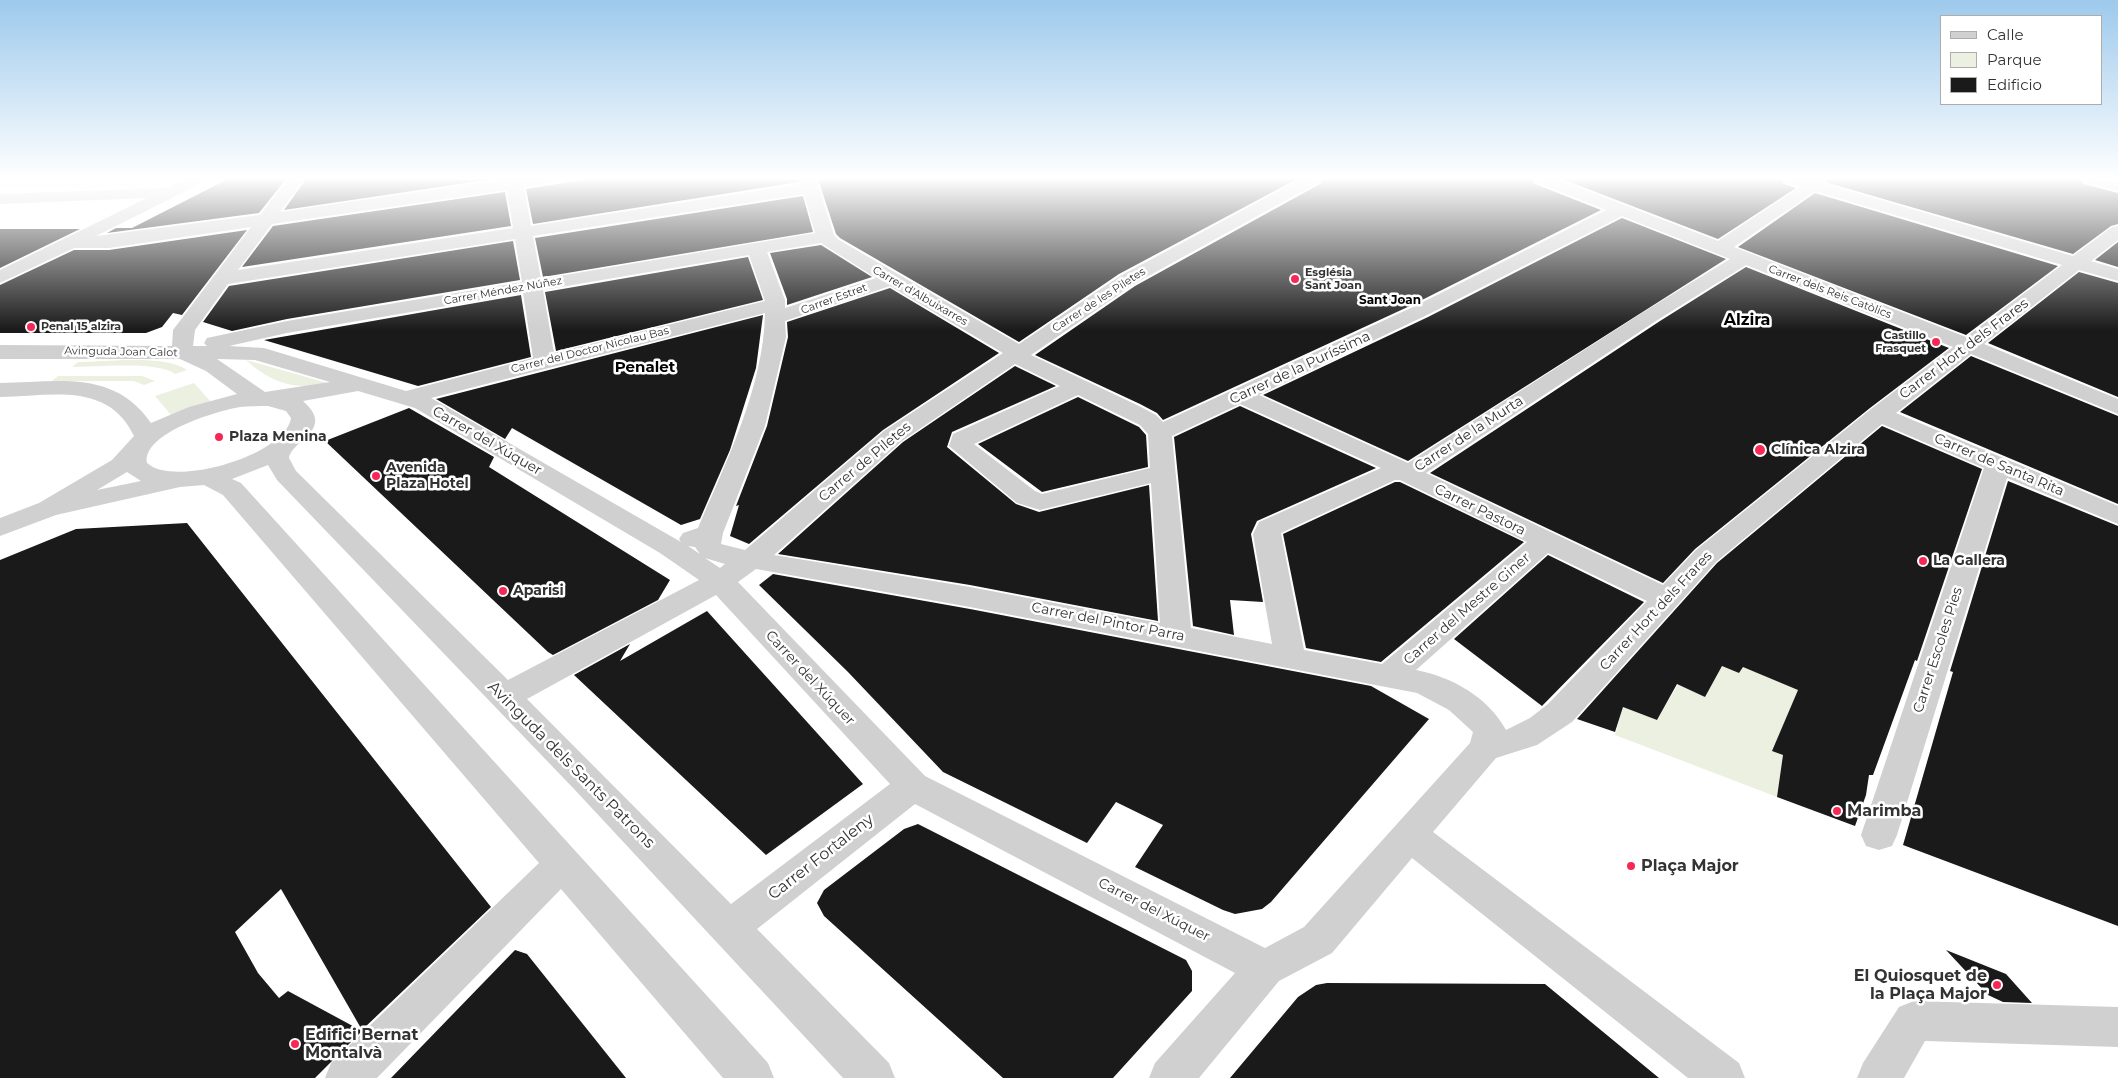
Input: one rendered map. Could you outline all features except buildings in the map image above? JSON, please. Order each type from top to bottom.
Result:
[{"type":"street","points":[[0,277],[96,229]]},
{"type":"street","points":[[70,242],[109,242],[196,229]]},
{"type":"street","points":[[182,352],[184,330],[258,229]]},
{"type":"street","points":[[522,229],[546,362]]},
{"type":"street","points":[[220,279],[545,229]]},
{"type":"street","points":[[823,229],[825,237]]},
{"type":"street","name":"Carrer de les Piletes","points":[[1016,354],[1127,280],[1220,229]]},
{"type":"street","name":"Carrer de la Puríssima","points":[[1160,433],[1420,310],[1581,229]]},
{"type":"street","name":"Carrer dels Reis Catòlics","points":[[1669,229],[1968,346],[2118,407]]},
{"type":"street","points":[[1718,249],[1747,229]]},
{"type":"street","points":[[1967,229],[2118,276]]},
{"type":"street","name":"Carrer Hort dels Frares","points":[[1485,748],[1523,739],[1545,726],[1567,706],[1706,556],[1879,414],[2118,231]]},
{"type":"street","name":"Carrer d'Albuixarres","points":[[825,237],[832,244],[1016,354],[1148,420],[1160,433]]},
{"type":"street","name":"Carrer Méndez Núñez","points":[[182,352],[263,332],[825,237]]},
{"type":"street","points":[[670,547],[709,532],[753,426],[775,336],[776,311],[756,249]]},
{"type":"street","name":"Carrer de la Murta","points":[[1290,656],[1267,534],[1269,528],[1383,475],[1395,472],[1408,473],[1743,259]]},
{"type":"street","name":"Carrer Estret","points":[[776,311],[794,313],[890,279]]},
{"type":"street","name":"Carrer del Doctor Nicolau Bas","points":[[405,398],[696,323],[776,311]]},
{"type":"street","name":"Avinguda Joan Calot","points":[[0,352],[182,352],[214,366],[266,399]]},
{"type":"street","name":"Carrer del Xúquer","points":[[182,352],[256,353],[423,404],[670,547],[720,582],[913,786],[1265,968]]},
{"type":"street","name":"Carrer de Piletes","points":[[503,697],[654,615],[720,582],[752,559],[904,428],[1016,354]]},
{"type":"street","name":"Carrer del Xúquer","points":[[48,509],[106,476],[121,465],[158,429],[189,414],[225,403],[266,399],[359,384]]},
{"type":"street","points":[[1078,386],[962,439],[961,446],[1026,497],[1040,502],[1163,473]]},
{"type":"street","points":[[0,390],[103,393],[118,401],[136,417],[142,443],[134,458],[137,468],[141,471],[161,478],[194,478],[232,489],[752,1078]]},
{"type":"street","name":"Carrer Pastora","points":[[1241,396],[1392,463],[1422,482],[1666,598]]},
{"type":"street","points":[[0,528],[48,509],[246,466],[291,440],[300,430],[303,421],[302,413],[296,407],[266,399]]},
{"type":"street","name":"Carrer de Santa Rita","points":[[1879,414],[2118,516]]},
{"type":"street","points":[[1160,433],[1176,635]]},
{"type":"street","name":"Avinguda dels Sants Patrons","points":[[278,449],[276,458],[286,476],[874,1078]]},
{"type":"street","name":"Carrer Escoles Pies","points":[[1879,835],[1998,465]]},
{"type":"street","name":"Carrer del Pintor Parra","points":[[709,532],[706,543],[711,550],[724,555],[1290,656],[1389,676],[1440,690],[1469,706],[1482,718],[1490,731],[1485,748]]},
{"type":"street","name":"Carrer del Mestre Giner","points":[[1389,676],[1545,541]]},
{"type":"street","points":[[1171,1078],[1265,968],[1318,940],[1485,748]]},
{"type":"street","name":"Carrer Fortaleny","points":[[729,928],[913,786]]},
{"type":"street","points":[[1410,835],[1723,1078]]},
{"type":"street","points":[[346,1078],[562,863]]},
{"type":"street","points":[[1879,1078],[1914,1021],[2118,1027]]},
{"type":"green space","points":[[150,360],[177,365],[187,370],[175,374],[155,367],[141,366],[72,367],[78,362]]},
{"type":"green space","points":[[246,360],[331,384],[307,386],[285,383],[265,375]]},
{"type":"green space","points":[[58,376],[142,376],[155,381],[144,385],[134,381],[52,381]]},
{"type":"green space","points":[[194,383],[211,402],[171,415],[155,396]]},
{"type":"green space","points":[[1722,666],[1739,673],[1743,667],[1779,682],[1788,668],[1804,675],[1773,751],[1783,755],[1777,797],[1615,735],[1623,707],[1657,720],[1680,681],[1705,697]]},
{"type":"place","name":"Església Sant Joan","points":[[1295,279]]},
{"type":"place","name":"Penal 15 alzira","points":[[31,327]]},
{"type":"place","name":"Castillo Frasquet","points":[[1936,342]]},
{"type":"place","name":"Plaza Menina","points":[[219,437]]},
{"type":"place","name":"Clínica Alzira","points":[[1760,450]]},
{"type":"place","name":"Avenida Plaza Hotel","points":[[376,476]]},
{"type":"place","name":"La Gallera","points":[[1923,561]]},
{"type":"place","name":"Aparisi","points":[[503,591]]},
{"type":"place","name":"Marimba","points":[[1837,811]]},
{"type":"place","name":"Plaça Major","points":[[1631,866]]},
{"type":"place","name":"El Quiosquet de la Plaça Major","points":[[1997,985]]},
{"type":"place","name":"Edifici Bernat Montalvà","points":[[295,1044]]},
{"type":"district","name":"Sant Joan","points":[[1390,300]]},
{"type":"district","name":"Alzira","points":[[1747,320]]},
{"type":"district","name":"Penalet","points":[[645,368]]}]
